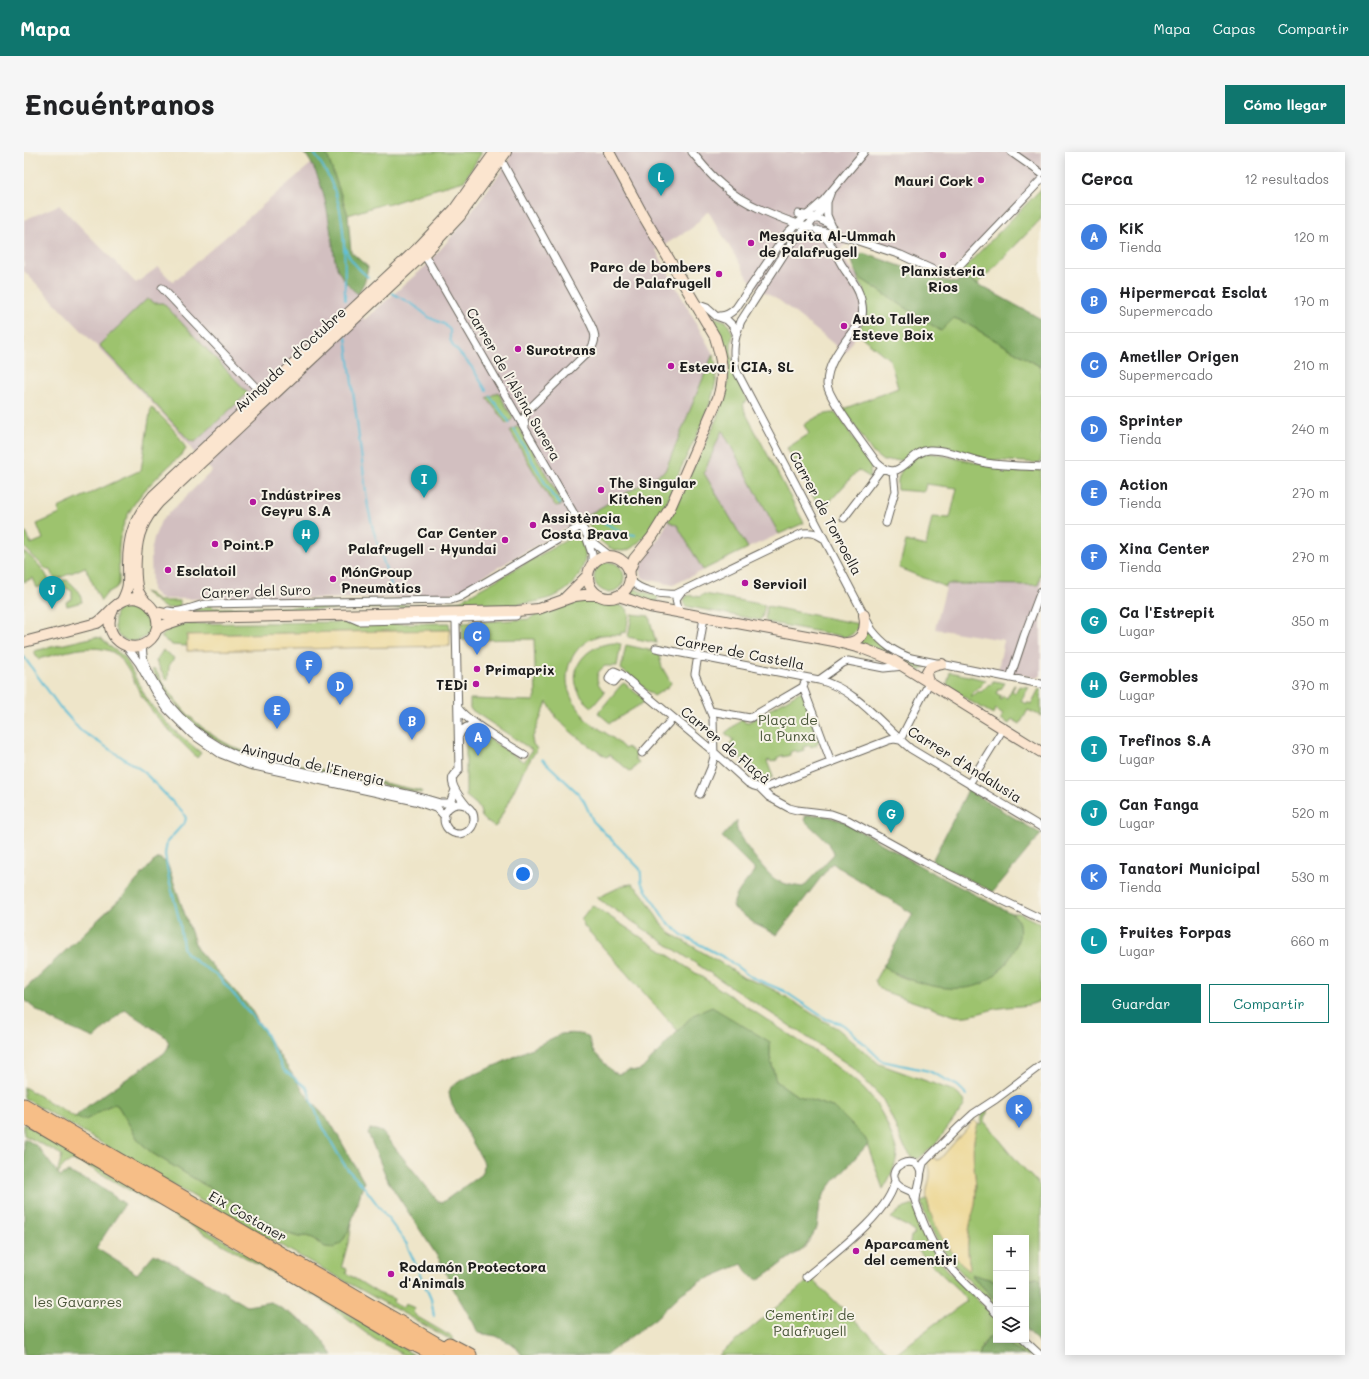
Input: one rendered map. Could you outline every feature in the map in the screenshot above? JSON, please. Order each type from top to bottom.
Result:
[{"type":"highway","name":"Eix Costaner","points":[[24,1105],[456,1355]]},
{"type":"highway","name":"Eix Costaner","points":[[24,1117],[396,1335],[435,1355]]},
{"type":"highway","points":[[373,1307],[470,1355]]},
{"type":"highway","points":[[396,1335],[426,1355]]},
{"type":"street","points":[[609,152],[644,217],[715,337],[720,351],[723,370],[721,389],[670,508],[652,537],[634,559],[627,588],[617,596]]},
{"type":"street","points":[[692,152],[722,185],[746,201],[778,216],[787,223],[786,234]]},
{"type":"street","points":[[801,222],[816,217],[823,203],[864,152]]},
{"type":"street","points":[[1011,152],[1041,173]]},
{"type":"street","points":[[500,154],[589,321],[596,337],[595,343],[591,348],[526,411],[524,420],[528,433]]},
{"type":"street","name":"Avinguda 1 d'Octubre","points":[[151,607],[140,595],[138,590],[136,565],[137,548],[141,528],[152,510],[360,307],[421,251],[500,154]]},
{"type":"street","points":[[778,216],[794,218],[816,229],[841,238],[906,257],[940,272],[950,273],[955,270],[1041,180]]},
{"type":"street","points":[[720,316],[726,316],[732,312],[786,234],[823,203]]},
{"type":"street","points":[[823,203],[830,224],[841,238]]},
{"type":"street","points":[[801,222],[816,217]]},
{"type":"street","points":[[816,217],[834,229]]},
{"type":"street","name":"Carrer de Torroella","points":[[801,222],[798,232],[790,241],[742,321],[736,333],[733,352],[736,370],[823,538],[872,630],[879,639],[894,651],[911,658],[1041,684]]},
{"type":"street","points":[[816,229],[828,239],[859,293],[862,310],[861,320],[835,356],[828,375],[827,385],[833,400],[877,463],[886,471],[893,471],[902,468],[917,455],[927,450],[934,450],[987,463],[1041,468]]},
{"type":"street","points":[[836,253],[836,244],[841,238]]},
{"type":"street","name":"Carrer de l'Alsina Surera","points":[[421,251],[581,526],[591,541],[614,557]]},
{"type":"street","points":[[162,288],[262,394]]},
{"type":"street","points":[[748,290],[746,298],[748,301],[754,300]]},
{"type":"street","points":[[696,304],[707,308],[713,314],[728,320],[736,333]]},
{"type":"street","name":"Avinguda 1 d'Octubre","points":[[122,601],[128,587],[130,536],[134,525],[153,496],[262,394],[327,339]]},
{"type":"street","points":[[507,398],[523,409],[530,407]]},
{"type":"street","points":[[844,518],[882,468]]},
{"type":"street","points":[[886,523],[895,491],[893,471]]},
{"type":"street","name":"Carrer de l'Alsina Surera","points":[[581,526],[592,554],[592,564]]},
{"type":"street","name":"Carrer del Suro","points":[[151,607],[171,612],[206,604],[451,600],[460,597],[581,526]]},
{"type":"street","points":[[614,557],[624,562],[634,584],[644,589],[666,594],[676,594],[803,533],[810,532],[823,538]]},
{"type":"street","points":[[563,600],[588,575],[592,564],[600,558],[614,557],[635,552],[643,547]]},
{"type":"street","points":[[588,575],[590,586],[598,595]]},
{"type":"street","points":[[1010,678],[1041,591]]},
{"type":"street","points":[[681,592],[677,596],[678,609],[687,614]]},
{"type":"street","points":[[156,630],[164,625],[184,618],[517,611],[538,608],[584,595],[598,595],[607,598],[617,596],[627,598],[641,605],[864,648],[904,666],[1041,752]]},
{"type":"street","points":[[24,642],[85,627],[103,620],[122,601],[135,598],[151,607],[184,618]]},
{"type":"street","points":[[113,610],[109,622],[112,634],[118,641],[126,646],[135,647],[143,645],[151,639],[156,630],[158,621],[151,607]]},
{"type":"street","points":[[456,623],[461,618],[528,614],[538,608]]},
{"type":"street","points":[[344,614],[359,621],[455,620],[459,770],[452,778],[452,781],[455,790],[473,814],[474,821],[470,829],[462,834],[458,834],[450,830],[445,823],[446,814],[455,790]]},
{"type":"street","points":[[842,643],[851,643],[860,638],[865,628],[864,615]]},
{"type":"street","points":[[700,794],[714,757],[713,721],[710,710],[694,674],[704,617]]},
{"type":"street","points":[[85,627],[94,628],[112,634]]},
{"type":"street","name":"Avinguda de l'Energia","points":[[143,645],[142,651],[146,667],[168,702],[179,715],[196,730],[223,749],[250,760],[416,796],[443,804],[450,803]]},
{"type":"street","name":"Avinguda de l'Energia","points":[[126,646],[139,663],[155,692],[167,709],[192,734],[221,754],[249,765],[415,801],[438,809],[446,814]]},
{"type":"street","name":"Carrer de Castella","points":[[656,648],[819,680]]},
{"type":"street","points":[[819,680],[842,663],[848,661],[884,668],[904,666]]},
{"type":"street","points":[[760,788],[767,787],[894,739],[900,740],[929,683],[926,674],[927,671],[931,667],[942,664]]},
{"type":"street","name":"Carrer de Flaçà","points":[[621,674],[714,752],[748,783],[754,787],[760,788],[769,797],[789,808],[831,814],[848,820],[928,864],[1041,919]]},
{"type":"street","points":[[710,710],[748,718],[803,687],[807,678]]},
{"type":"street","points":[[1032,682],[1041,679]]},
{"type":"street","name":"Carrer d'Andalusia","points":[[819,680],[830,683],[847,693],[877,716],[900,740],[911,749],[1041,826]]},
{"type":"street","points":[[803,687],[831,762]]},
{"type":"street","points":[[458,708],[475,723],[525,755]]},
{"type":"street","points":[[642,753],[673,718]]},
{"type":"street","points":[[458,726],[462,722],[475,723]]},
{"type":"street","points":[[458,740],[464,728],[475,723]]},
{"type":"street","points":[[970,784],[1003,729]]},
{"type":"street","points":[[446,814],[453,805],[461,805],[470,809]]},
{"type":"street","points":[[916,1201],[918,1184],[921,1180],[921,1172],[924,1163],[929,1157],[973,1114],[996,1099],[1041,1065]]},
{"type":"street","points":[[915,1164],[929,1157]]},
{"type":"street","points":[[806,1277],[861,1231],[889,1196],[893,1189],[896,1170],[901,1164],[910,1162],[915,1164],[921,1172]]},
{"type":"street","points":[[895,1179],[897,1183],[912,1192],[925,1226],[939,1253],[954,1271],[993,1310]]},
{"type":"street","points":[[889,1196],[904,1188],[914,1187],[918,1184]]},
{"type":"street","points":[[1027,1343],[1040,1355]]},
{"type":"shaded area","points":[[506,152],[1041,152],[1041,180],[950,273],[855,240],[843,246],[840,250],[844,259],[857,276],[865,292],[867,306],[864,322],[845,353],[780,301],[764,292],[749,279],[708,211],[692,228],[656,250],[713,354],[665,471],[461,590],[448,595],[400,598],[161,599],[152,590],[151,552],[154,538],[161,521],[212,471],[196,455],[176,429],[152,403],[24,271],[24,220],[59,205],[136,283],[158,267],[173,282],[312,163],[332,196],[364,320],[429,263],[461,225],[510,160]]},
{"type":"shaded area","points":[[722,416],[804,523],[748,548],[673,585],[645,579],[642,577],[640,567],[662,533],[714,425]]},
{"type":"shaded area","points":[[1040,579],[1041,675],[1036,678],[998,670],[1004,640],[935,629],[947,584],[1038,585]]},
{"type":"green space","points":[[304,152],[326,152],[348,215],[351,252],[368,267],[365,281],[358,294],[344,280],[337,267],[320,183],[316,172]]},
{"type":"green space","points":[[326,152],[482,152],[464,181],[387,205],[386,203],[348,215]]},
{"type":"green space","points":[[1041,189],[1041,219],[978,284],[961,275],[963,269]]},
{"type":"green space","points":[[863,253],[941,280],[958,283],[961,275],[1041,319],[1041,367],[964,322],[954,318],[941,331],[857,276],[852,261]]},
{"type":"green space","points":[[857,276],[941,331],[954,318],[964,322],[1041,367],[1041,463],[990,460],[928,446],[919,449],[902,460],[883,461],[873,453],[843,409],[898,388],[890,360],[857,333],[866,311],[866,298]]},
{"type":"green space","points":[[147,299],[154,303],[163,303],[248,393],[195,442],[190,441],[99,345]]},
{"type":"green space","points":[[712,318],[726,321],[733,334],[731,352],[732,360],[737,377],[748,401],[743,403],[745,412],[804,523],[779,534],[722,430],[704,473],[748,548],[703,570],[677,525],[668,521],[716,420],[727,387],[727,353],[722,336]]},
{"type":"green space","points":[[713,354],[716,364],[716,381],[710,404],[661,515],[647,534],[628,550],[617,550],[605,545],[595,535],[584,517],[665,471]]},
{"type":"green space","points":[[498,392],[513,418],[508,424],[487,398]]},
{"type":"green space","points":[[151,407],[166,421],[186,449],[154,480],[136,501],[129,512],[119,544],[119,584],[116,588],[107,593],[101,601],[85,567],[55,580],[51,570],[47,570],[24,547],[24,533],[26,532],[31,544],[43,539],[37,524],[60,514],[58,508],[141,470]]},
{"type":"green space","points":[[835,413],[843,421],[859,448],[874,464],[870,470],[871,478],[858,470],[832,499],[822,513],[787,448],[809,434],[804,425],[819,416]]},
{"type":"green space","points":[[516,427],[519,427],[562,502],[562,505],[556,506],[551,501],[510,431]]},
{"type":"green space","points":[[922,451],[991,466],[1041,470],[1041,571],[1038,585],[947,584],[946,587],[899,568],[906,541],[926,546],[932,517],[950,518],[957,488],[926,484],[924,492],[898,490],[899,477],[904,467]]},
{"type":"green space","points":[[577,534],[585,552],[585,560],[581,571],[574,582],[566,590],[544,600],[495,606],[187,612],[212,605],[212,608],[440,604],[461,600]]},
{"type":"green space","points":[[24,551],[46,574],[51,585],[52,592],[45,595],[42,586],[37,588],[33,578],[24,582]]},
{"type":"green space","points":[[609,562],[619,567],[624,577],[619,587],[609,592],[599,587],[594,577],[599,567]]},
{"type":"green space","points":[[67,580],[75,587],[82,602],[67,606],[66,602],[72,599],[72,591],[64,587],[58,588],[56,582]]},
{"type":"green space","points":[[634,588],[658,596],[656,605],[628,595]]},
{"type":"green space","points":[[144,592],[150,594],[158,601],[180,601],[180,608],[165,608]]},
{"type":"green space","points":[[704,594],[765,605],[762,618],[759,620],[685,606],[684,599],[687,596],[692,595],[699,597]]},
{"type":"green space","points":[[583,600],[591,600],[608,605],[620,605],[628,610],[627,613],[629,614],[626,633],[621,632],[621,635],[602,635],[593,638],[578,649],[572,657],[567,675],[567,684],[570,694],[585,719],[613,738],[625,749],[627,747],[636,754],[635,759],[639,762],[631,772],[610,755],[606,757],[580,739],[562,724],[547,702],[532,739],[533,744],[537,749],[524,770],[495,827],[482,817],[477,805],[466,796],[466,734],[471,730],[477,731],[524,762],[532,750],[470,709],[470,699],[533,701],[536,697],[534,639],[462,640],[462,623],[529,619],[539,612],[555,610]]},
{"type":"green space","points":[[136,601],[152,613],[154,625],[142,639],[137,641],[126,640],[121,638],[115,628],[115,615],[121,606]]},
{"type":"green space","points":[[767,606],[859,624],[857,629],[851,635],[846,637],[767,622],[765,619]]},
{"type":"green space","points":[[632,614],[649,616],[656,643],[628,637]]},
{"type":"green space","points":[[343,622],[348,624],[449,623],[450,630],[187,635],[187,646],[172,645],[161,637],[169,629],[181,624]]},
{"type":"green space","points":[[867,630],[887,649],[928,665],[920,671],[890,655],[859,642]]},
{"type":"green space","points":[[95,637],[101,638],[125,657],[144,694],[152,706],[176,732],[201,753],[197,758],[153,712],[141,695],[124,664],[115,654],[110,651],[92,648],[73,650],[38,659],[34,651]]},
{"type":"green space","points":[[616,643],[621,644],[617,666],[605,666],[599,672],[597,678],[598,682],[605,692],[592,707],[579,693],[576,683],[578,665],[582,658],[597,647]]},
{"type":"green space","points":[[626,645],[658,652],[662,667],[671,683],[668,687],[654,696],[621,669]]},
{"type":"green space","points":[[163,650],[174,658],[169,666],[168,679],[166,680],[156,661]]},
{"type":"green space","points":[[155,669],[173,697],[196,722],[223,742],[238,749],[255,755],[422,791],[421,793],[253,757],[236,751],[207,734],[182,711],[161,685],[152,670]]},
{"type":"green space","points":[[950,672],[986,680],[970,696],[971,697],[979,691],[981,692],[989,684],[991,685],[993,681],[1005,683],[996,693],[1001,696],[999,698],[1001,699],[1003,696],[1007,698],[1014,685],[1012,691],[1015,693],[1019,686],[1029,687],[1021,701],[1026,704],[1027,702],[1031,704],[1039,689],[1041,690],[1041,716],[1028,710],[1020,724],[1012,719],[1009,724],[1001,719],[1003,714],[996,709],[993,714],[970,701],[947,685]]},
{"type":"green space","points":[[624,683],[646,701],[610,723],[598,713]]},
{"type":"green space","name":"Plaça de la Punxa","points":[[801,691],[820,741],[816,743],[817,745],[803,747],[804,750],[797,752],[796,750],[790,752],[790,755],[783,757],[783,755],[777,758],[777,760],[771,762],[770,760],[767,761],[773,777],[761,781],[753,780],[756,776],[729,744],[734,741],[725,733],[744,718],[744,722],[747,723]]},
{"type":"green space","points":[[968,790],[1041,834],[993,892],[932,861]]},
{"type":"green space","points":[[806,815],[822,815],[843,821],[929,871],[1011,913],[1018,921],[1019,933],[1018,942],[1008,960],[994,976],[979,985],[968,988],[942,988],[917,982],[893,972],[883,966],[913,914],[832,863],[777,935],[755,924],[733,906],[738,892],[754,872],[754,869],[722,837],[737,820],[737,829],[742,840],[772,877],[782,883],[803,887],[834,854],[830,846],[804,820]]},
{"type":"green space","points":[[159,858],[167,863],[197,949],[250,1008],[271,1043],[309,1099],[332,1125],[364,1182],[349,1230],[342,1242],[334,1248],[325,1247],[313,1238],[292,1235],[271,1225],[152,1153],[139,1141],[118,1106],[115,1104],[106,1107],[84,1120],[75,1117],[90,1104],[163,1054],[169,1044],[163,1035],[125,1010],[94,1038],[57,1022],[39,1012],[24,999],[24,990],[124,895],[153,862]]},
{"type":"green space","points":[[632,884],[643,895],[664,928],[670,933],[744,978],[762,984],[780,993],[837,1028],[879,1064],[954,1091],[965,1101],[964,1106],[934,1146],[918,1159],[912,1157],[905,1148],[882,1098],[852,1067],[597,898],[624,885]]},
{"type":"green space","points":[[592,905],[825,1058],[860,1085],[875,1102],[883,1115],[897,1152],[896,1161],[883,1189],[865,1138],[835,1108],[796,1095],[776,1081],[770,1057],[770,1042],[693,1015],[678,1031],[584,926],[581,919]]},
{"type":"green space","points":[[1011,913],[1019,913],[1041,924],[1041,1000],[1036,1003],[995,1009],[967,1016],[955,1016],[883,991],[878,987],[875,980],[883,966],[899,976],[910,980],[996,974],[1007,963],[1019,924],[1016,917]]},
{"type":"green space","points":[[712,1007],[770,1042],[770,1057],[776,1081],[796,1095],[835,1108],[865,1138],[868,1144],[833,1182],[825,1193],[820,1204],[817,1228],[805,1247],[758,1280],[748,1274],[742,1264],[699,1282],[682,1293],[656,1318],[606,1355],[522,1355],[514,1345],[496,1336],[478,1333],[450,1283],[441,1262],[388,1181],[368,1133],[370,1129],[382,1132],[438,1201],[443,1202],[483,1173],[484,1163],[452,1105],[449,1093],[451,1087],[463,1079],[499,1064],[561,1034],[571,1033],[588,1036],[593,1051],[613,1072],[619,1074],[629,1070],[637,1071],[642,1069],[693,1015]]},
{"type":"green space","points":[[24,1087],[75,1117],[80,1118],[90,1117],[115,1104],[118,1106],[139,1141],[152,1153],[271,1225],[292,1235],[313,1238],[318,1243],[338,1245],[345,1237],[352,1223],[342,1265],[342,1267],[347,1269],[346,1273],[378,1293],[394,1299],[393,1303],[403,1308],[405,1304],[415,1308],[413,1312],[416,1316],[452,1337],[455,1342],[224,1214],[24,1098]]},
{"type":"green space","points":[[987,1110],[984,1121],[1041,1187],[1041,1281],[1036,1278],[1029,1278],[1029,1235],[993,1235],[993,1280],[971,1275],[993,1298],[993,1304],[971,1283],[951,1260],[934,1234],[921,1202],[927,1200],[930,1212],[970,1268],[968,1241],[976,1193],[973,1145],[978,1124],[981,1125],[982,1114]]},
{"type":"green space","points":[[24,1124],[325,1299],[414,1355],[404,1355],[374,1339],[319,1298],[286,1281],[86,1165],[77,1162],[70,1162],[61,1169],[58,1174],[62,1155],[24,1135]]},
{"type":"green space","name":"les Gavarres","points":[[24,1138],[37,1146],[60,1176],[68,1172],[96,1184],[125,1204],[96,1248],[137,1274],[154,1254],[190,1272],[247,1306],[271,1302],[313,1328],[333,1355],[24,1355]]},
{"type":"green space","points":[[914,1205],[924,1235],[943,1265],[993,1315],[993,1334],[982,1345],[979,1355],[895,1355],[933,1325],[967,1301],[918,1250],[911,1247],[911,1236],[915,1234],[913,1231],[891,1218],[901,1209]]},
{"type":"green space","points":[[971,1274],[993,1280],[993,1298]]},
{"type":"green space","name":"Cementiri de Palafrugell","points":[[811,1278],[891,1355],[719,1355],[809,1280]]},
{"type":"green space","points":[[1029,1278],[1038,1278],[1041,1281],[1041,1344],[1029,1333]]},
{"type":"green space","points":[[993,1334],[993,1343],[1009,1343],[1023,1355],[979,1355],[990,1336]]},
{"type":"green space","points":[[1009,1343],[1021,1343],[1033,1355],[1023,1355]]},
{"type":"sand","points":[[450,630],[450,646],[187,651],[187,635]]},
{"type":"sand","points":[[974,1120],[978,1124],[973,1145],[976,1193],[975,1207],[970,1222],[968,1236],[970,1268],[968,1271],[942,1238],[933,1221],[927,1199],[930,1170],[925,1161],[931,1154],[936,1160],[940,1159]]},
{"type":"waterway","points":[[313,152],[325,169],[339,205],[344,241],[345,300]]},
{"type":"waterway","points":[[345,247],[354,264],[368,277]]},
{"type":"waterway","points":[[392,293],[415,306],[430,318],[444,324],[450,330],[450,339],[453,346],[471,366],[486,390]]},
{"type":"waterway","points":[[346,337],[368,507],[373,529],[391,585]]},
{"type":"waterway","points":[[490,396],[510,423]]},
{"type":"waterway","points":[[514,429],[552,495],[560,504]]},
{"type":"waterway","points":[[590,517],[623,533],[635,535]]},
{"type":"waterway","points":[[24,657],[59,706],[80,730],[143,771],[183,813],[186,818],[185,822],[167,842],[165,854],[169,879],[180,923],[183,947],[186,953],[199,964],[217,975],[264,1030],[283,1069],[307,1088],[319,1120],[342,1161],[348,1170],[365,1188],[406,1243],[431,1299],[434,1316]]},
{"type":"waterway","points":[[542,759],[579,794],[584,801],[593,821],[640,869],[642,884],[666,921],[682,935],[727,959],[749,976],[784,991],[826,1019],[842,1024],[882,1061],[929,1071],[958,1086],[967,1095]]},
{"type":"place","name":"Mauri Cork","points":[[981,180]]},
{"type":"place","name":"Fruites Forpas","points":[[661,196]]},
{"type":"place","name":"Mesquita Al-Ummah de Palafrugell","points":[[751,243]]},
{"type":"place","name":"Planxisteria Rios","points":[[943,255]]},
{"type":"place","name":"Parc de bombers de Palafrugell","points":[[719,274]]},
{"type":"place","name":"Auto Taller Esteve Boix","points":[[844,326]]},
{"type":"place","name":"Surotrans","points":[[518,349]]},
{"type":"place","name":"Esteva i CIA, SL","points":[[671,366]]},
{"type":"place","name":"The Singular Kitchen","points":[[601,490]]},
{"type":"place","name":"Trefinos S.A","points":[[424,498]]},
{"type":"place","name":"Indústrires Geyru S.A","points":[[253,502]]},
{"type":"place","name":"Assistència Costa Brava","points":[[533,525]]},
{"type":"place","name":"Car Center Palafrugell - Hyundai","points":[[505,540]]},
{"type":"place","name":"Point.P","points":[[215,544]]},
{"type":"place","name":"Germobles","points":[[306,553]]},
{"type":"place","name":"Esclatoil","points":[[168,570]]},
{"type":"place","name":"MónGroup Pneumàtics","points":[[333,579]]},
{"type":"place","name":"Servioil","points":[[745,583]]},
{"type":"place","name":"Can Fanga","points":[[52,609]]},
{"type":"place","name":"Ametller Origen","points":[[477,655]]},
{"type":"place","name":"Primaprix","points":[[477,669]]},
{"type":"place","name":"Xina Center","points":[[309,684]]},
{"type":"place","name":"TEDi","points":[[476,684]]},
{"type":"place","name":"Sprinter","points":[[340,705]]},
{"type":"place","name":"Action","points":[[277,729]]},
{"type":"place","name":"Hipermercat Esclat","points":[[412,740]]},
{"type":"place","name":"KiK","points":[[478,756]]},
{"type":"place","name":"Ca l'Estrepit","points":[[891,833]]},
{"type":"place","name":"Tanatori Municipal","points":[[1019,1128]]},
{"type":"place","name":"Aparcament del cementiri","points":[[856,1251]]},
{"type":"place","name":"Rodamón Protectora d'Animals","points":[[391,1274]]}]
